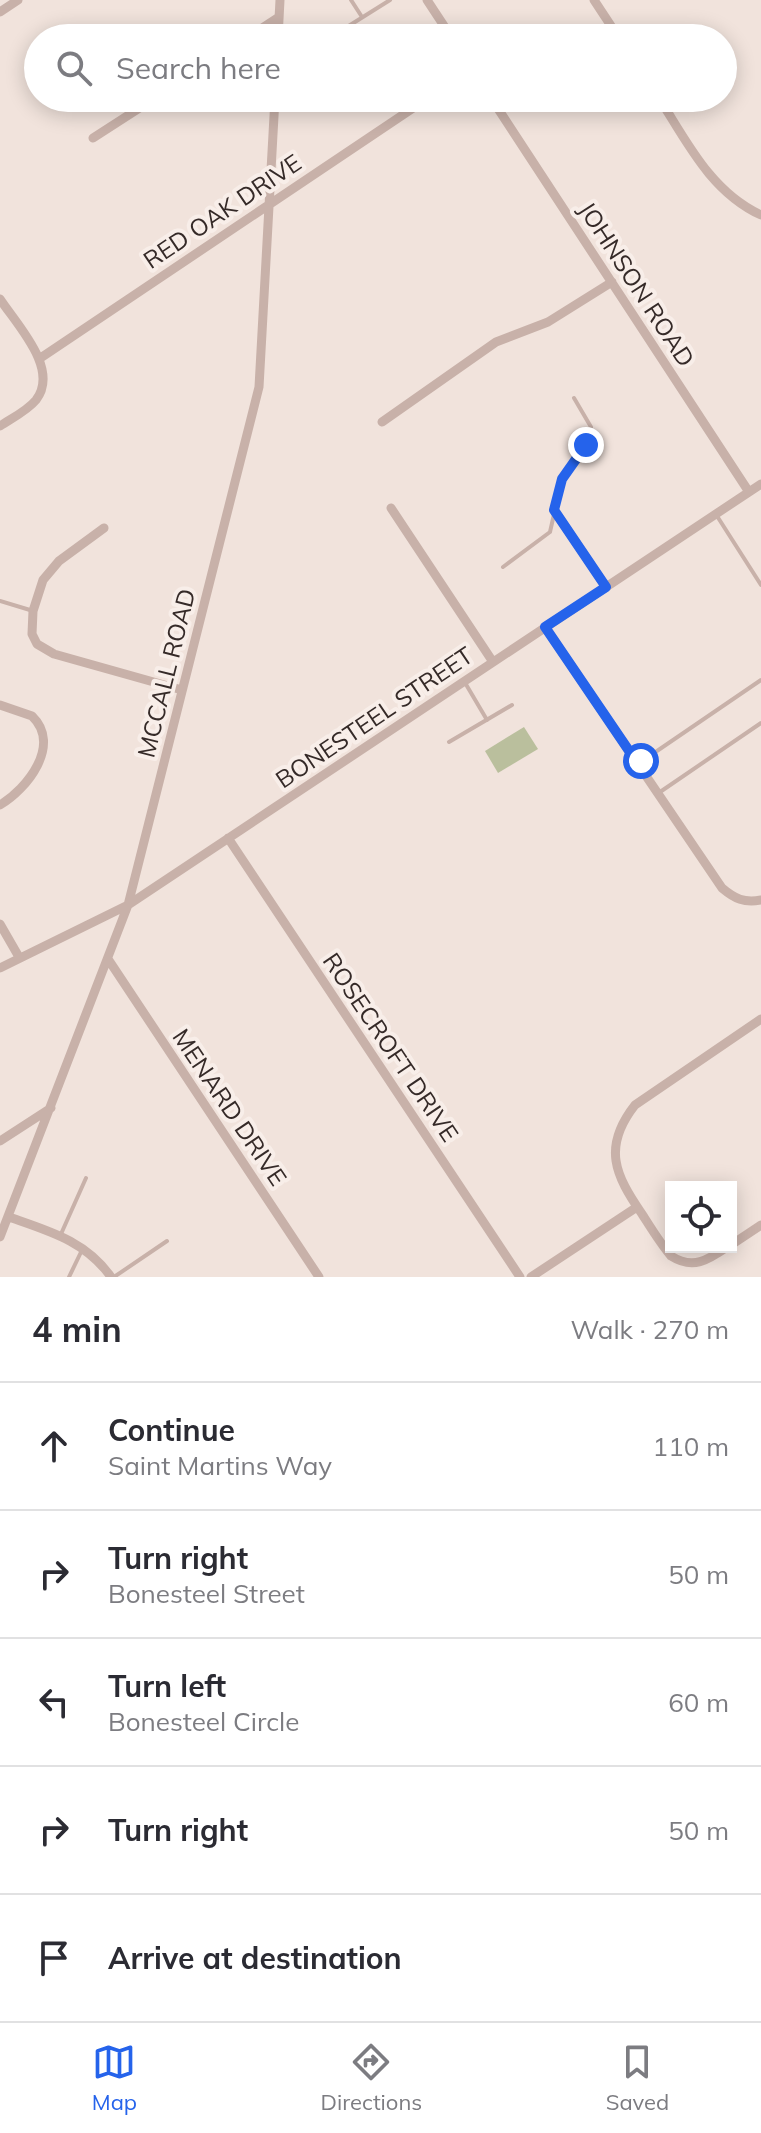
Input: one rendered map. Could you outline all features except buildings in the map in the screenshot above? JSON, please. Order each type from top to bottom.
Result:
[{"type":"street","points":[[0,12],[18,0]]},
{"type":"street","points":[[279,24],[280,0]]},
{"type":"street","points":[[427,0],[443,24]]},
{"type":"street","points":[[594,0],[610,24]]},
{"type":"street","points":[[268,24],[279,17]]},
{"type":"street","points":[[93,138],[133,112]]},
{"type":"street","name":"MCCALL ROAD","points":[[0,1237],[128,905],[259,387],[274,112]]},
{"type":"street","name":"RED OAK DRIVE","points":[[39,359],[407,112]]},
{"type":"street","name":"JOHNSON ROAD","points":[[500,112],[749,492]]},
{"type":"street","points":[[668,112],[709,174],[737,202],[761,215]]},
{"type":"street","points":[[382,422],[496,342],[548,322],[612,282]]},
{"type":"street","points":[[0,299],[39,359],[43,372],[43,385],[37,398],[0,426]]},
{"type":"street","name":"BONESTEEL STREET","points":[[0,968],[128,905],[761,484]]},
{"type":"street","points":[[391,508],[493,662]]},
{"type":"street","points":[[554,510],[606,587]]},
{"type":"street","points":[[104,528],[50,569],[33,611],[32,634],[44,650],[182,690]]},
{"type":"street","points":[[545,627],[722,888],[734,899],[749,902],[761,900]]},
{"type":"street","points":[[0,705],[32,716],[44,735],[41,756],[33,775],[19,791],[0,805]]},
{"type":"street","name":"ROSECROFT DRIVE","points":[[228,838],[520,1277]]},
{"type":"street","points":[[0,924],[19,957]]},
{"type":"street","name":"MENARD DRIVE","points":[[108,959],[319,1277]]},
{"type":"street","points":[[665,1248],[624,1186],[615,1160],[617,1134],[635,1105],[761,1019]]},
{"type":"street","points":[[0,1141],[51,1108]]},
{"type":"street","points":[[531,1277],[637,1207]]},
{"type":"street","points":[[9,1217],[83,1247],[96,1256],[113,1277]]},
{"type":"street","points":[[737,1241],[761,1225]]},
{"type":"street","points":[[670,1253],[679,1261],[696,1264],[718,1253]]},
{"type":"lane","points":[[351,0],[362,17]]},
{"type":"lane","points":[[352,24],[390,0]]},
{"type":"lane","points":[[503,567],[550,532],[562,479],[590,436],[591,427],[574,398]]},
{"type":"lane","points":[[715,514],[761,585]]},
{"type":"lane","points":[[0,601],[33,611]]},
{"type":"lane","points":[[638,764],[761,680]]},
{"type":"lane","points":[[464,681],[487,720]]},
{"type":"lane","points":[[449,742],[512,705]]},
{"type":"lane","points":[[658,794],[761,723]]},
{"type":"lane","points":[[60,1236],[86,1178]]},
{"type":"lane","points":[[113,1277],[167,1241]]},
{"type":"lane","points":[[69,1277],[83,1247]]},
{"type":"green space","points":[[524,727],[538,749],[498,773],[485,751]]},
{"type":"route","points":[[586,445],[562,479],[554,510],[606,587],[545,627],[638,764],[641,761]]}]
